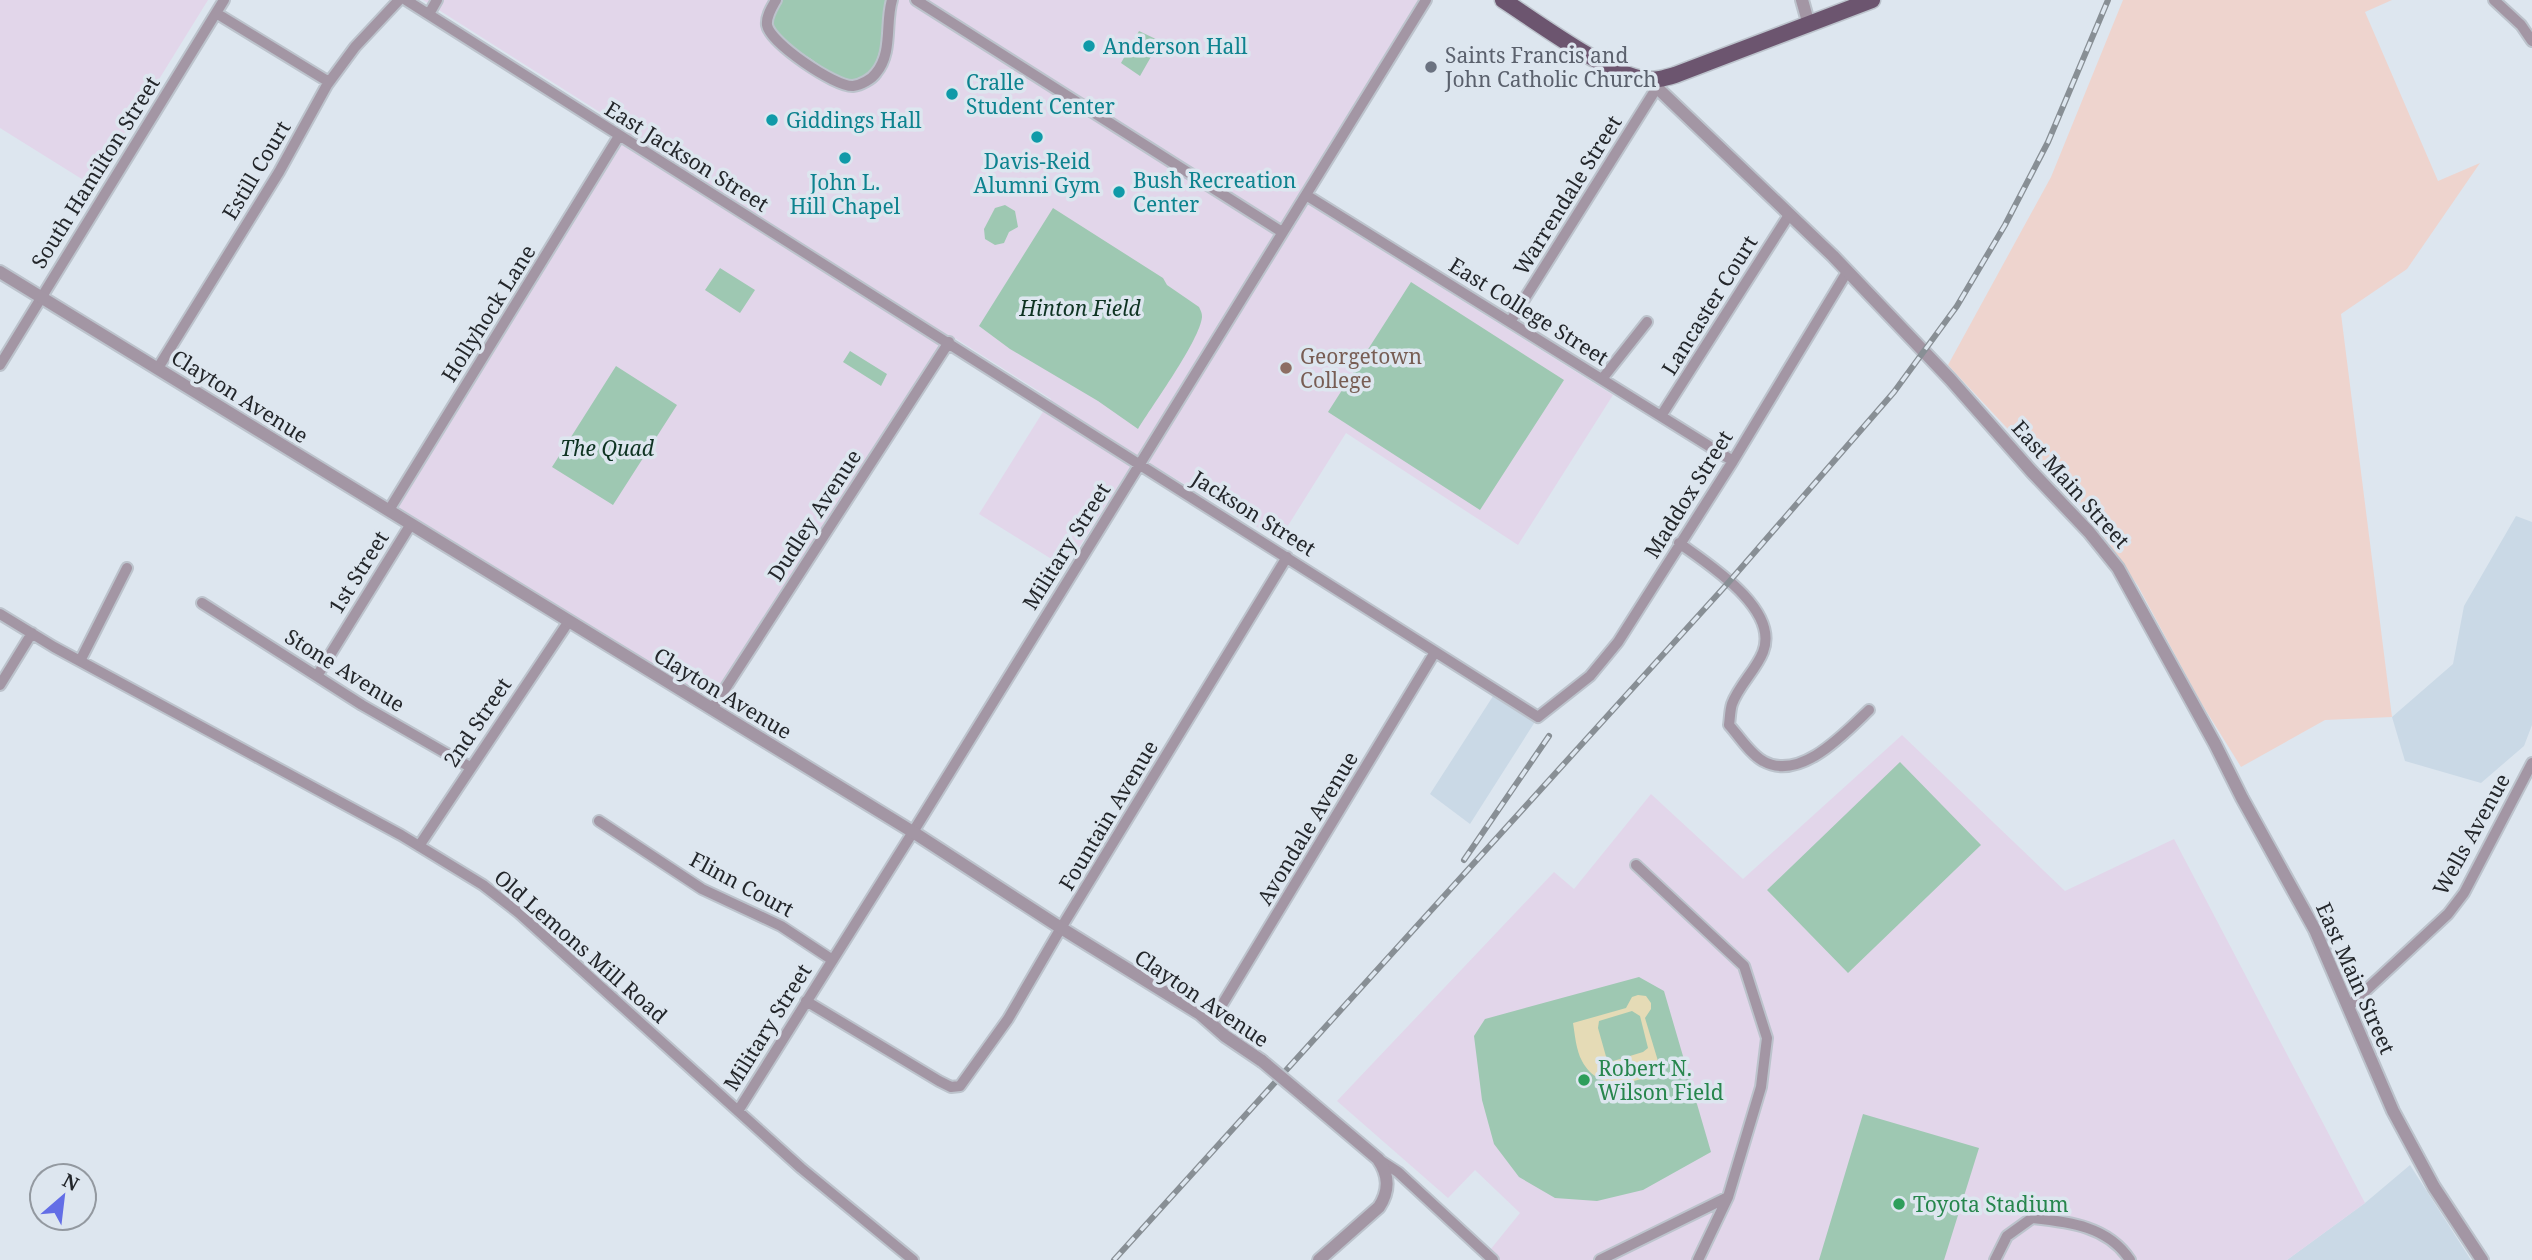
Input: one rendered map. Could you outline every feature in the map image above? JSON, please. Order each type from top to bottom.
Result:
[{"type":"main road","name":"East Main Street","points":[[1503,0],[1607,65],[1652,84]]},
{"type":"main road","points":[[1652,84],[1872,0]]},
{"type":"street","name":"South Hamilton Street","points":[[0,365],[224,0]]},
{"type":"street","name":"Estill Court","points":[[158,368],[279,172],[330,82],[355,47],[399,0]]},
{"type":"street","name":"East Jackson Street","points":[[407,0],[949,342]]},
{"type":"street","points":[[429,14],[437,0]]},
{"type":"street","points":[[776,0],[768,19],[771,37],[784,49],[837,82],[853,86],[875,75],[883,62],[892,0]]},
{"type":"street","points":[[916,0],[1282,232]]},
{"type":"street","name":"Military Street","points":[[738,1111],[1426,0]]},
{"type":"street","points":[[1802,0],[1810,24]]},
{"type":"street","points":[[2494,0],[2521,25],[2532,41]]},
{"type":"street","points":[[216,13],[330,82]]},
{"type":"street","name":"East Main Street","points":[[1652,84],[1847,272],[1950,379],[2089,532],[2118,568],[2315,930],[2393,1111],[2434,1187],[2482,1260]]},
{"type":"street","name":"Warrendale Street","points":[[1510,322],[1652,84]]},
{"type":"street","name":"Hollyhock Lane","points":[[389,510],[619,136]]},
{"type":"street","name":"East College Street","points":[[1306,195],[1733,461]]},
{"type":"street","name":"Lancaster Court","points":[[1661,416],[1693,370],[1789,215]]},
{"type":"street","name":"Clayton Avenue","points":[[0,272],[913,832],[1211,1023],[1262,1061],[1378,1159]]},
{"type":"street","name":"Maddox Street","points":[[1538,717],[1590,676],[1618,642],[1733,461],[1847,272]]},
{"type":"street","name":"Lancaster Court","points":[[1602,379],[1647,322]]},
{"type":"street","name":"Jackson Street","points":[[949,342],[1538,717]]},
{"type":"street","name":"Dudley Avenue","points":[[712,709],[949,342]]},
{"type":"street","name":"1st Street","points":[[317,676],[411,524]]},
{"type":"street","points":[[1679,543],[1736,585],[1760,618],[1767,640],[1763,654],[1732,704],[1729,725],[1762,761],[1781,766],[1807,761],[1835,743],[1869,710]]},
{"type":"street","name":"Fountain Avenue","points":[[806,1001],[939,1081],[955,1087],[964,1081],[1008,1019],[1287,557]]},
{"type":"street","points":[[80,661],[127,568]]},
{"type":"street","name":"Stone Avenue","points":[[202,603],[362,705],[470,767]]},
{"type":"street","name":"Old Lemons Mill Road","points":[[0,614],[80,661],[419,846],[483,885],[519,913],[801,1168],[913,1260]]},
{"type":"street","name":"2nd Street","points":[[419,846],[569,621]]},
{"type":"street","points":[[0,685],[32,634]]},
{"type":"street","name":"Avondale Avenue","points":[[1211,1023],[1435,652]]},
{"type":"street","name":"Wells Avenue","points":[[2348,1007],[2442,920],[2464,893],[2532,763]]},
{"type":"street","name":"Flinn Court","points":[[599,821],[702,888],[782,926],[831,960]]},
{"type":"street","points":[[1636,864],[1744,966],[1767,1038],[1761,1087],[1728,1197],[1698,1260]]},
{"type":"street","points":[[1319,1260],[1379,1207],[1387,1189],[1386,1174],[1378,1159]]},
{"type":"street","points":[[1378,1159],[1398,1172],[1493,1260]]},
{"type":"street","points":[[1604,1259],[1728,1197]]},
{"type":"street","points":[[1995,1260],[2007,1236],[2032,1218],[2072,1222],[2105,1235],[2122,1247],[2130,1260]]},
{"type":"shaded area","points":[[0,0],[208,0],[93,186],[0,128]]},
{"type":"shaded area","name":"Georgetown College","points":[[423,0],[1419,0],[1298,198],[1613,395],[1518,545],[1346,433],[1279,540],[1137,456],[1066,568],[979,514],[1051,399],[950,335],[713,703],[394,507],[628,130]]},
{"type":"shaded area","points":[[2123,0],[2392,0],[2365,12],[2438,181],[2480,163],[2407,269],[2341,314],[2392,717],[2325,720],[2241,767],[2200,701],[2138,586],[2093,520],[1948,365],[2051,177]]},
{"type":"shaded area","points":[[2516,516],[2532,522],[2532,725],[2524,746],[2481,783],[2405,761],[2392,717],[2453,664],[2464,606]]},
{"type":"shaded area","points":[[1497,690],[1538,717],[1470,824],[1430,794]]},
{"type":"shaded area","points":[[1902,735],[2065,891],[2174,839],[2365,1203],[2287,1260],[1482,1260],[1520,1213],[1475,1170],[1448,1198],[1337,1101],[1554,872],[1574,889],[1651,794],[1743,879]]},
{"type":"shaded area","points":[[2410,1165],[2471,1260],[2287,1260],[2365,1203]]},
{"type":"green space","points":[[782,0],[885,0],[879,52],[868,75],[858,80],[845,79],[830,73],[782,40],[775,31],[773,22]]},
{"type":"green space","points":[[1139,31],[1160,41],[1140,76],[1121,63]]},
{"type":"green space","points":[[1005,205],[1015,211],[1018,227],[1009,232],[1004,243],[995,245],[985,239],[984,229],[995,208]]},
{"type":"green space","name":"Hinton Field","points":[[1053,208],[1163,278],[1167,285],[1201,311],[1202,317],[1193,341],[1138,429],[1098,401],[1010,349],[979,326]]},
{"type":"green space","points":[[720,268],[755,290],[740,313],[705,290]]},
{"type":"green space","points":[[1411,282],[1564,380],[1480,510],[1328,412]]},
{"type":"green space","points":[[850,351],[887,374],[881,386],[843,362]]},
{"type":"green space","name":"The Quad","points":[[616,366],[677,405],[613,505],[552,467]]},
{"type":"green space","points":[[1900,762],[1981,845],[1848,973],[1767,890]]},
{"type":"green space","name":"Robert N. Wilson Field","points":[[1639,977],[1664,991],[1711,1152],[1643,1190],[1597,1201],[1555,1198],[1519,1177],[1494,1144],[1482,1100],[1474,1036],[1485,1019]]},
{"type":"green space","name":"Toyota Stadium","points":[[1863,1114],[1979,1148],[1944,1260],[1819,1260]]},
{"type":"sand","points":[[1646,996],[1651,1003],[1651,1009],[1645,1018],[1661,1071],[1629,1082],[1608,1082],[1589,1071],[1582,1061],[1573,1023],[1626,1008],[1632,997]],"holes":[[[1632,1011],[1640,1016],[1648,1048],[1610,1062],[1607,1060],[1598,1028],[1599,1021]]]},
{"type":"railway","points":[[1114,1260],[1728,583],[1894,392],[1957,306],[2005,225],[2048,142],[2108,0]]},
{"type":"railway","points":[[1464,860],[1549,736]]},
{"type":"place","name":"Anderson Hall","points":[[1089,46]]},
{"type":"place","name":"Saints Francis and John Catholic Church","points":[[1431,67]]},
{"type":"place","name":"Cralle Student Center","points":[[952,94]]},
{"type":"place","name":"Giddings Hall","points":[[772,120]]},
{"type":"place","name":"Davis-Reid Alumni Gym","points":[[1037,137]]},
{"type":"place","name":"John L. Hill Chapel","points":[[845,158]]},
{"type":"place","name":"Bush Recreation Center","points":[[1119,192]]},
{"type":"place","name":"Georgetown College","points":[[1286,368]]},
{"type":"place","name":"Robert N. Wilson Field","points":[[1584,1080]]},
{"type":"place","name":"Toyota Stadium","points":[[1899,1204]]}]
